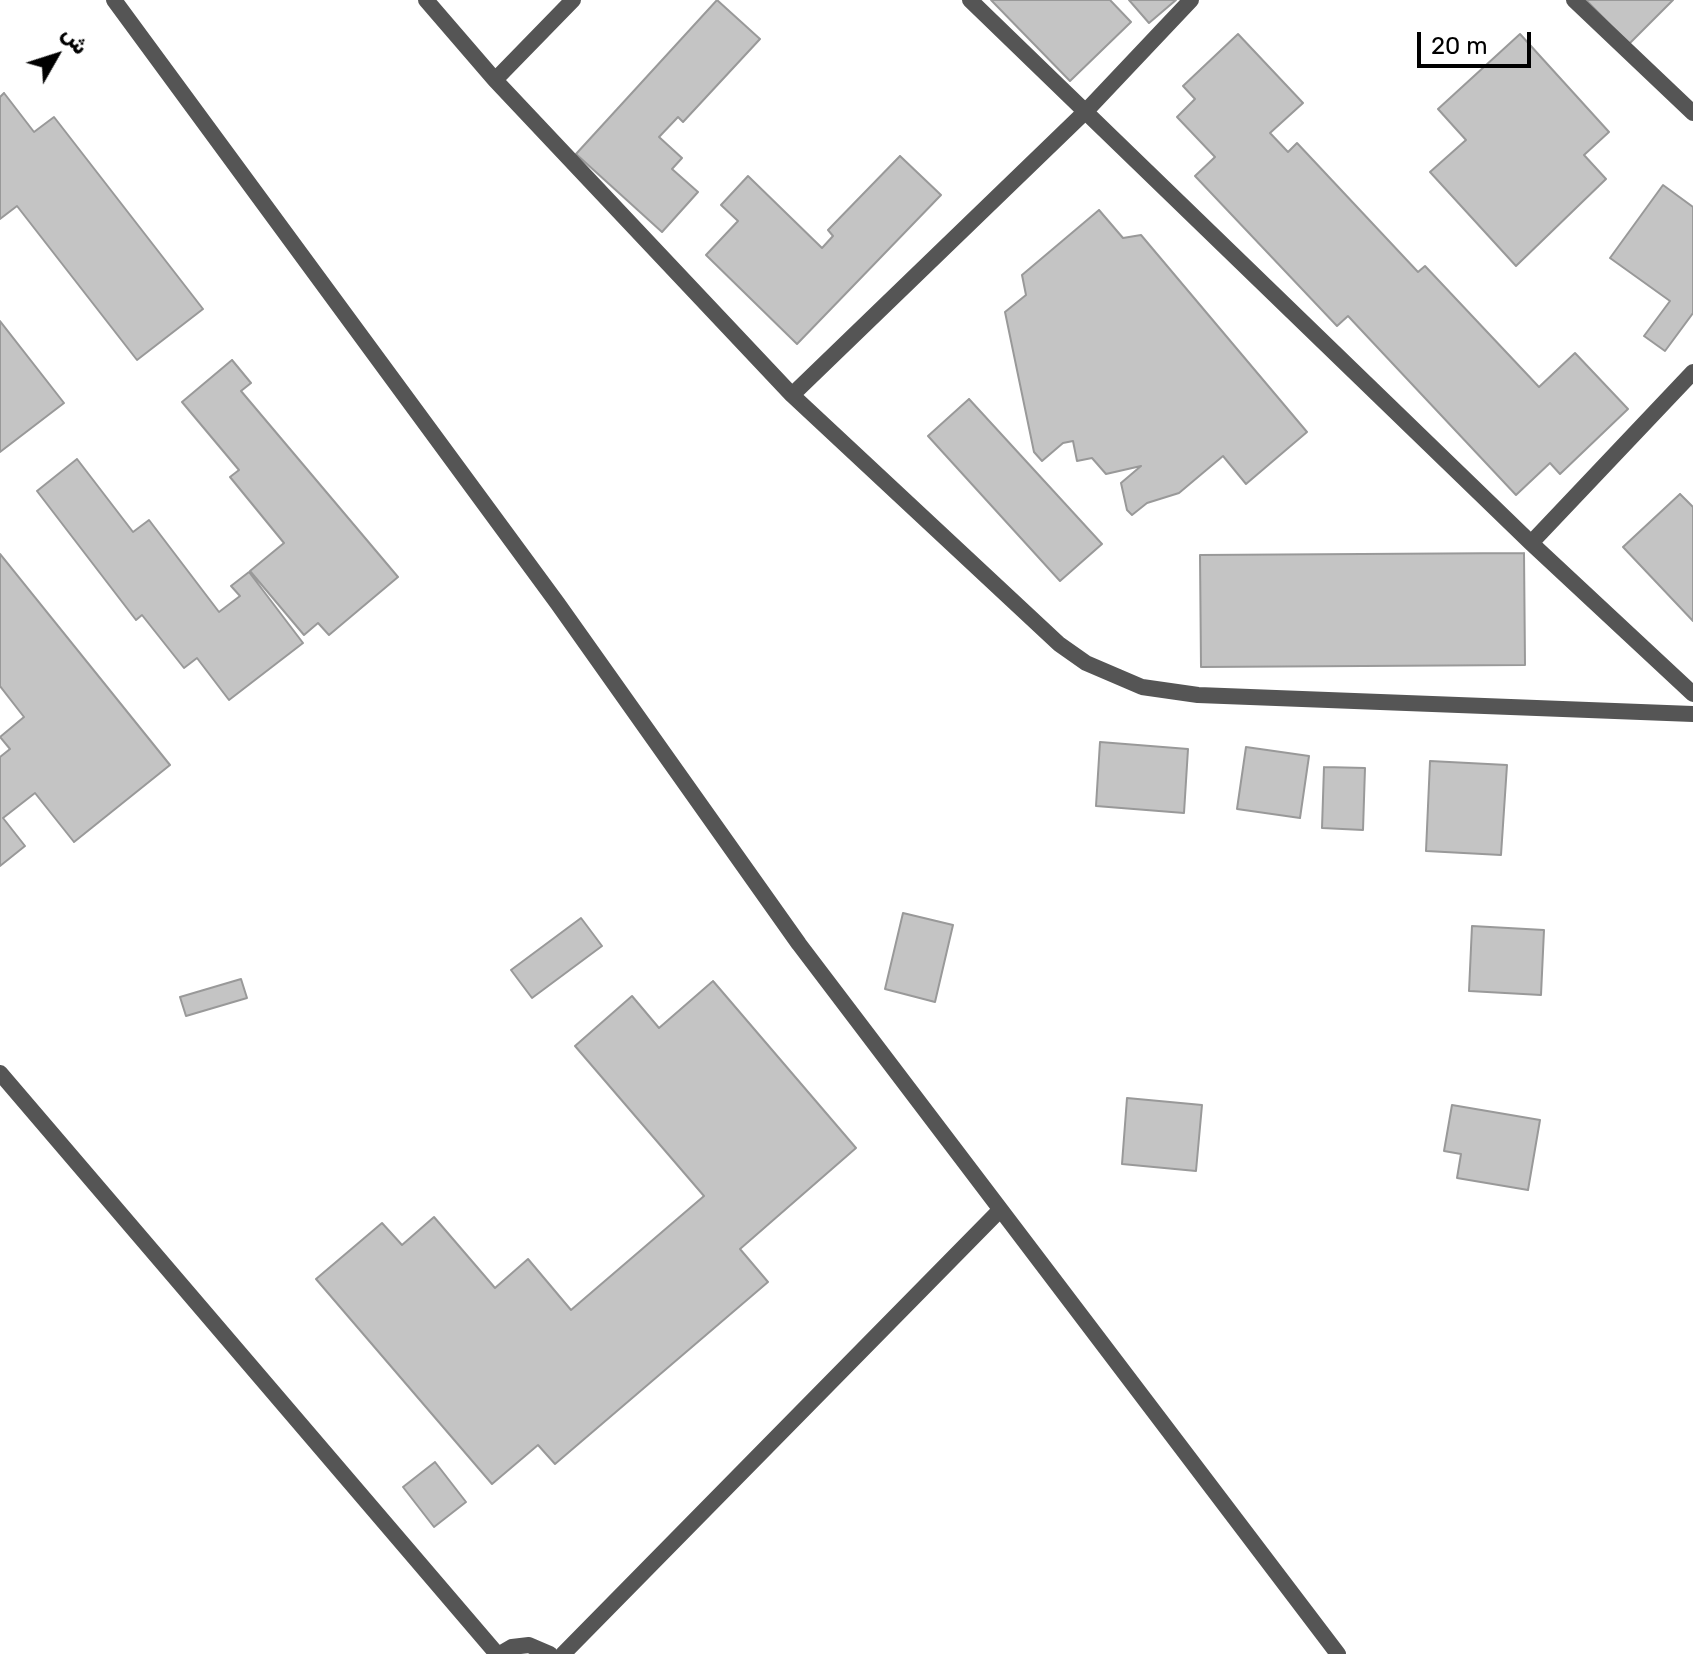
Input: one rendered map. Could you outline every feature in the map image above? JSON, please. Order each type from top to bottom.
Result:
[{"type":"street","points":[[114,0],[558,604],[799,944],[1338,1654]]},
{"type":"street","points":[[426,0],[495,80],[792,395],[1059,644],[1086,663],[1142,687],[1198,695],[1693,714]]},
{"type":"street","points":[[495,80],[573,0]]},
{"type":"street","points":[[970,0],[1531,543],[1693,694]]},
{"type":"street","points":[[792,395],[1087,110],[1191,0]]},
{"type":"street","points":[[1574,0],[1693,113]]},
{"type":"street","points":[[1531,543],[1693,372]]},
{"type":"street","points":[[0,1073],[498,1654],[529,1645],[550,1654]]},
{"type":"street","points":[[563,1654],[1000,1210]]},
{"type":"building","points":[[717,0],[760,39],[683,122],[678,117],[659,137],[682,158],[672,169],[698,192],[662,232],[576,154]]},
{"type":"building","points":[[991,0],[1110,0],[1131,22],[1070,81]]},
{"type":"building","points":[[1129,0],[1176,0],[1149,23]]},
{"type":"building","points":[[1586,0],[1673,0],[1629,44]]},
{"type":"building","points":[[1238,34],[1303,103],[1270,133],[1288,152],[1297,143],[1418,272],[1425,266],[1539,387],[1575,353],[1628,409],[1560,474],[1550,463],[1516,495],[1348,316],[1337,326],[1195,176],[1215,157],[1177,117],[1195,99],[1183,86]]},
{"type":"building","points":[[1520,34],[1609,132],[1584,155],[1606,179],[1516,266],[1430,172],[1466,140],[1438,109]]},
{"type":"building","points":[[4,93],[34,132],[54,117],[203,309],[137,360],[17,206],[0,219],[0,97]]},
{"type":"building","points":[[900,156],[941,195],[797,344],[706,255],[738,221],[721,205],[748,176],[822,248],[833,236],[828,230]]},
{"type":"building","points":[[1663,185],[1693,207],[1693,313],[1665,351],[1644,336],[1670,301],[1610,258]]},
{"type":"building","points":[[1099,210],[1123,238],[1141,235],[1307,432],[1246,484],[1223,456],[1179,493],[1147,503],[1132,515],[1127,510],[1121,483],[1141,466],[1106,474],[1092,458],[1077,461],[1073,441],[1063,443],[1042,461],[1034,452],[1005,312],[1026,295],[1022,275]]},
{"type":"building","points":[[0,321],[64,403],[0,452]]},
{"type":"building","points":[[232,360],[251,383],[241,391],[398,577],[329,635],[318,623],[304,635],[250,571],[284,543],[230,477],[239,470],[182,402]]},
{"type":"building","points":[[969,399],[1102,544],[1060,581],[928,436]]},
{"type":"building","points":[[77,459],[133,532],[149,520],[219,612],[240,596],[231,586],[249,572],[303,643],[229,700],[197,658],[184,668],[142,615],[136,620],[37,491]]},
{"type":"building","points":[[1680,494],[1693,507],[1693,621],[1623,547]]},
{"type":"building","points":[[1524,553],[1525,665],[1201,667],[1200,555]]},
{"type":"building","points":[[0,554],[170,765],[74,842],[35,793],[3,818],[25,846],[0,866],[0,757],[10,749],[0,737],[24,717],[0,686]]},
{"type":"building","points":[[1100,742],[1188,749],[1184,813],[1096,806]]},
{"type":"building","points":[[1246,747],[1309,756],[1300,818],[1237,809]]},
{"type":"building","points":[[1430,761],[1507,765],[1501,855],[1426,851]]},
{"type":"building","points":[[1324,767],[1365,768],[1363,830],[1322,828]]},
{"type":"building","points":[[903,913],[953,925],[935,1002],[885,989]]},
{"type":"building","points":[[581,918],[602,946],[532,998],[511,970]]},
{"type":"building","points":[[1472,926],[1544,930],[1541,995],[1469,991]]},
{"type":"building","points":[[241,979],[247,998],[186,1016],[180,997]]},
{"type":"building","points":[[713,981],[856,1148],[740,1249],[768,1282],[555,1464],[538,1445],[492,1484],[316,1279],[382,1223],[402,1245],[434,1217],[495,1288],[528,1259],[571,1310],[704,1196],[575,1046],[632,996],[659,1028]]},
{"type":"building","points":[[1127,1098],[1202,1105],[1196,1171],[1122,1164]]},
{"type":"building","points":[[1452,1105],[1540,1120],[1528,1190],[1457,1178],[1461,1154],[1444,1151]]},
{"type":"building","points":[[435,1462],[466,1502],[434,1527],[403,1487]]}]
